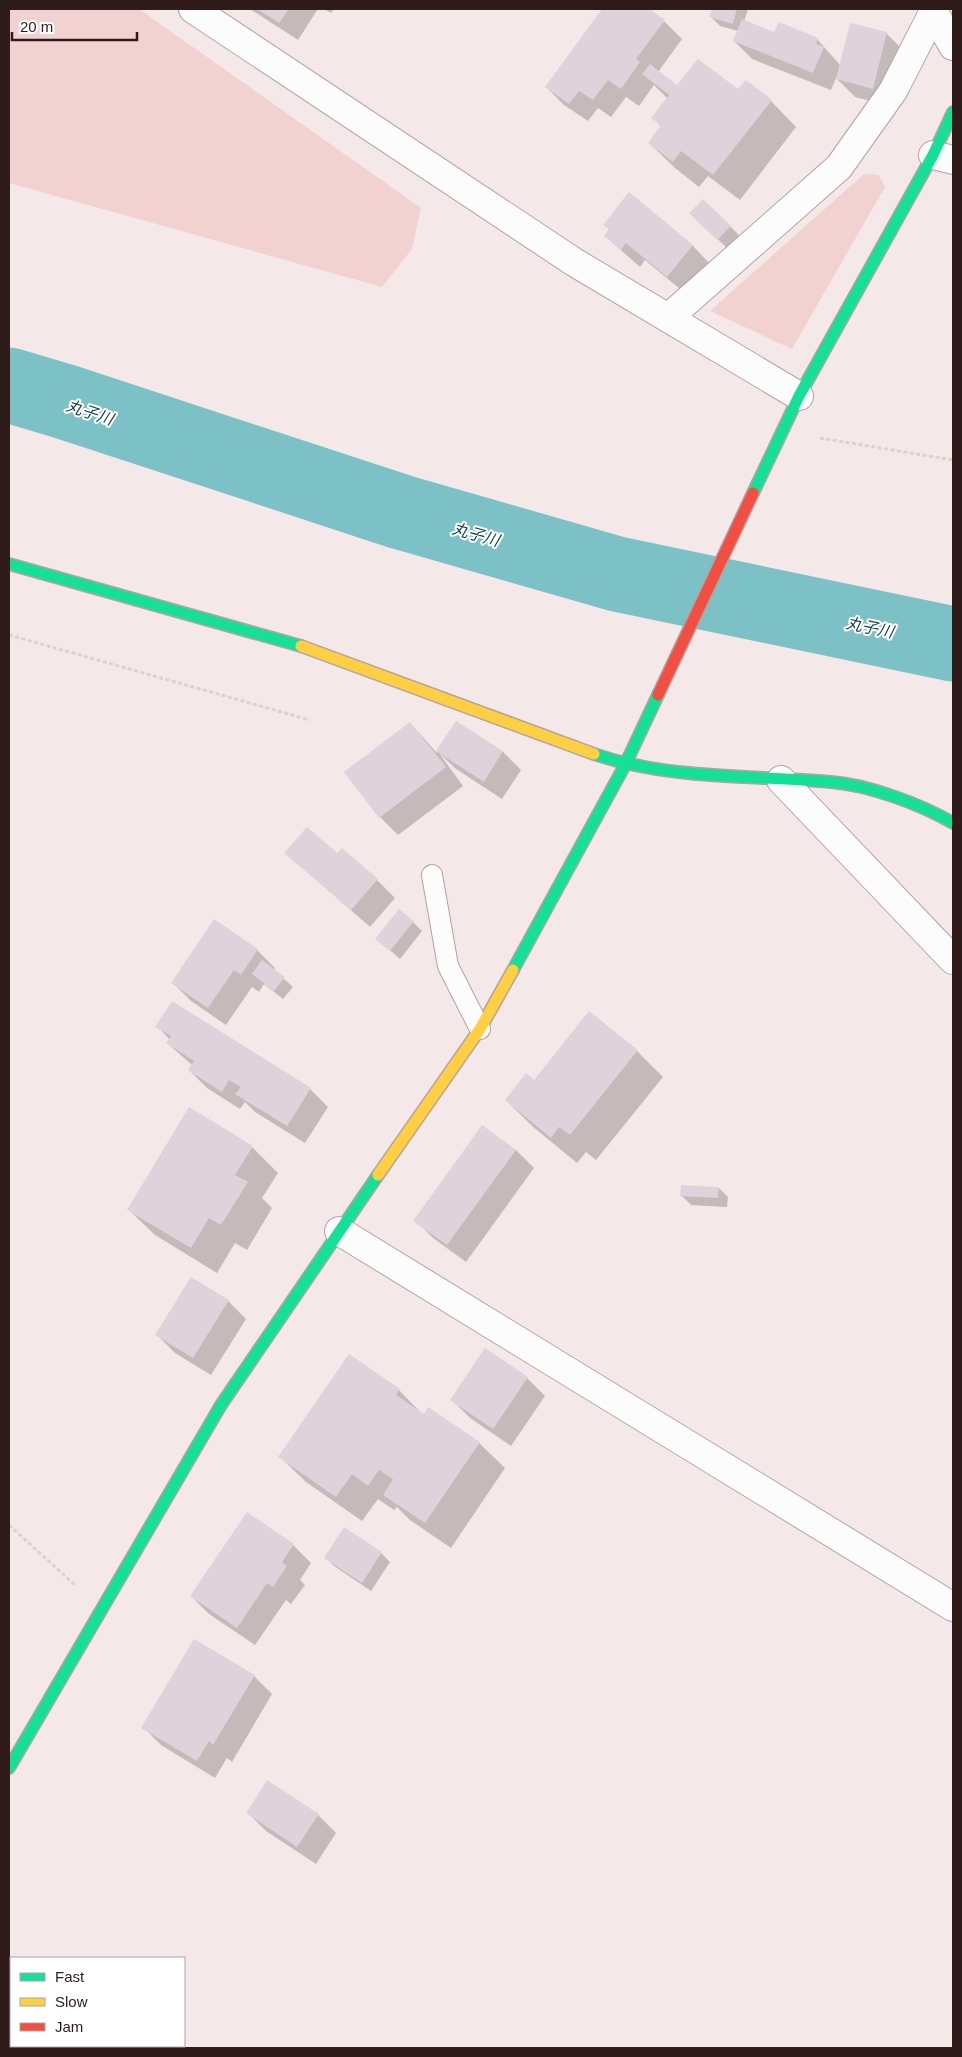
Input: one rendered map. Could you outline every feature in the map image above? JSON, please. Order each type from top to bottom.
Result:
[{"type":"street","points":[[193,9],[574,262],[799,396]]},
{"type":"street","points":[[668,318],[839,167],[893,91],[933,11]]},
{"type":"street","points":[[933,11],[953,46]]},
{"type":"street","points":[[9,1768],[221,1405],[339,1231],[480,1029],[625,765],[799,396],[943,158],[953,112]]},
{"type":"street","points":[[9,564],[309,648],[526,731],[625,765],[781,780],[834,782],[891,796],[928,809],[953,823]]},
{"type":"street","points":[[781,780],[953,960]]},
{"type":"street","points":[[339,1231],[953,1607]]},
{"type":"lane","points":[[432,875],[448,966],[480,1029]]},
{"type":"path","points":[[782,432],[953,460]]},
{"type":"path","points":[[9,635],[310,720]]},
{"type":"path","points":[[9,1525],[102,1608]]},
{"type":"shaded area","points":[[9,9],[139,9],[421,208],[412,249],[382,287],[9,183]]},
{"type":"shaded area","points":[[864,174],[879,175],[885,187],[792,349],[710,311]]},
{"type":"building","points":[[257,9],[289,9],[279,23]]},
{"type":"building","points":[[602,9],[649,9],[665,20],[636,59],[640,62],[621,89],[608,80],[593,100],[579,91],[569,104],[545,87]]},
{"type":"building","points":[[712,9],[737,9],[733,24],[709,17]]},
{"type":"building","points":[[742,19],[774,32],[779,22],[818,38],[816,44],[824,47],[813,73],[733,41]]},
{"type":"building","points":[[850,23],[887,32],[873,89],[836,79]]},
{"type":"building","points":[[698,59],[738,89],[746,80],[772,100],[713,175],[681,151],[673,162],[648,143],[661,125],[651,118],[669,95],[642,74],[650,64],[677,85]]},
{"type":"building","points":[[629,192],[693,245],[667,277],[626,243],[621,250],[604,236],[609,229],[603,225]]},
{"type":"building","points":[[703,199],[731,226],[717,240],[689,213]]},
{"type":"building","points":[[456,721],[503,751],[484,782],[436,751]]},
{"type":"building","points":[[410,722],[446,767],[379,818],[344,772]]},
{"type":"building","points":[[307,827],[337,853],[342,848],[378,879],[351,910],[284,853]]},
{"type":"building","points":[[399,909],[414,921],[390,951],[375,939]]},
{"type":"building","points":[[214,919],[258,949],[241,975],[234,970],[208,1008],[171,983]]},
{"type":"building","points":[[262,960],[285,977],[274,991],[252,974]]},
{"type":"building","points":[[172,1001],[311,1088],[287,1126],[235,1094],[241,1087],[229,1080],[222,1092],[188,1070],[194,1061],[166,1043],[171,1036],[155,1027]]},
{"type":"building","points":[[589,1011],[638,1050],[570,1135],[559,1127],[551,1138],[505,1100],[526,1073],[534,1080]]},
{"type":"building","points":[[189,1107],[253,1146],[235,1175],[248,1182],[221,1225],[209,1218],[191,1248],[127,1210]]},
{"type":"building","points":[[482,1125],[516,1150],[447,1245],[413,1221]]},
{"type":"building","points":[[681,1185],[719,1187],[718,1198],[680,1196]]},
{"type":"building","points":[[191,1277],[229,1300],[193,1358],[155,1335]]},
{"type":"building","points":[[485,1348],[528,1377],[493,1429],[450,1400]]},
{"type":"building","points":[[349,1354],[400,1389],[396,1395],[424,1414],[428,1407],[480,1442],[425,1523],[383,1495],[393,1479],[379,1470],[368,1486],[352,1474],[336,1497],[278,1457]]},
{"type":"building","points":[[247,1512],[294,1544],[282,1562],[287,1566],[273,1587],[267,1583],[237,1628],[190,1596]]},
{"type":"building","points":[[344,1527],[382,1552],[362,1583],[324,1558]]},
{"type":"building","points":[[194,1639],[255,1675],[213,1745],[209,1741],[197,1761],[141,1728]]},
{"type":"building","points":[[267,1780],[319,1814],[297,1847],[246,1813]]},
{"type":"waterway","name":"丸子川","points":[[9,385],[401,512],[617,574],[953,644]]},
{"type":"traffic: fast","points":[[753,493],[799,396],[933,155],[953,112]]},
{"type":"traffic: fast","points":[[9,564],[301,646]]},
{"type":"traffic: fast","points":[[513,970],[625,765],[658,695]]},
{"type":"traffic: fast","points":[[594,754],[652,768],[682,772],[846,784],[894,796],[953,823]]},
{"type":"traffic: fast","points":[[9,1768],[221,1405],[378,1175]]},
{"type":"traffic: slow","points":[[301,646],[594,754]]},
{"type":"traffic: slow","points":[[378,1175],[480,1029],[513,970]]},
{"type":"traffic: jam","points":[[658,695],[753,493]]}]
